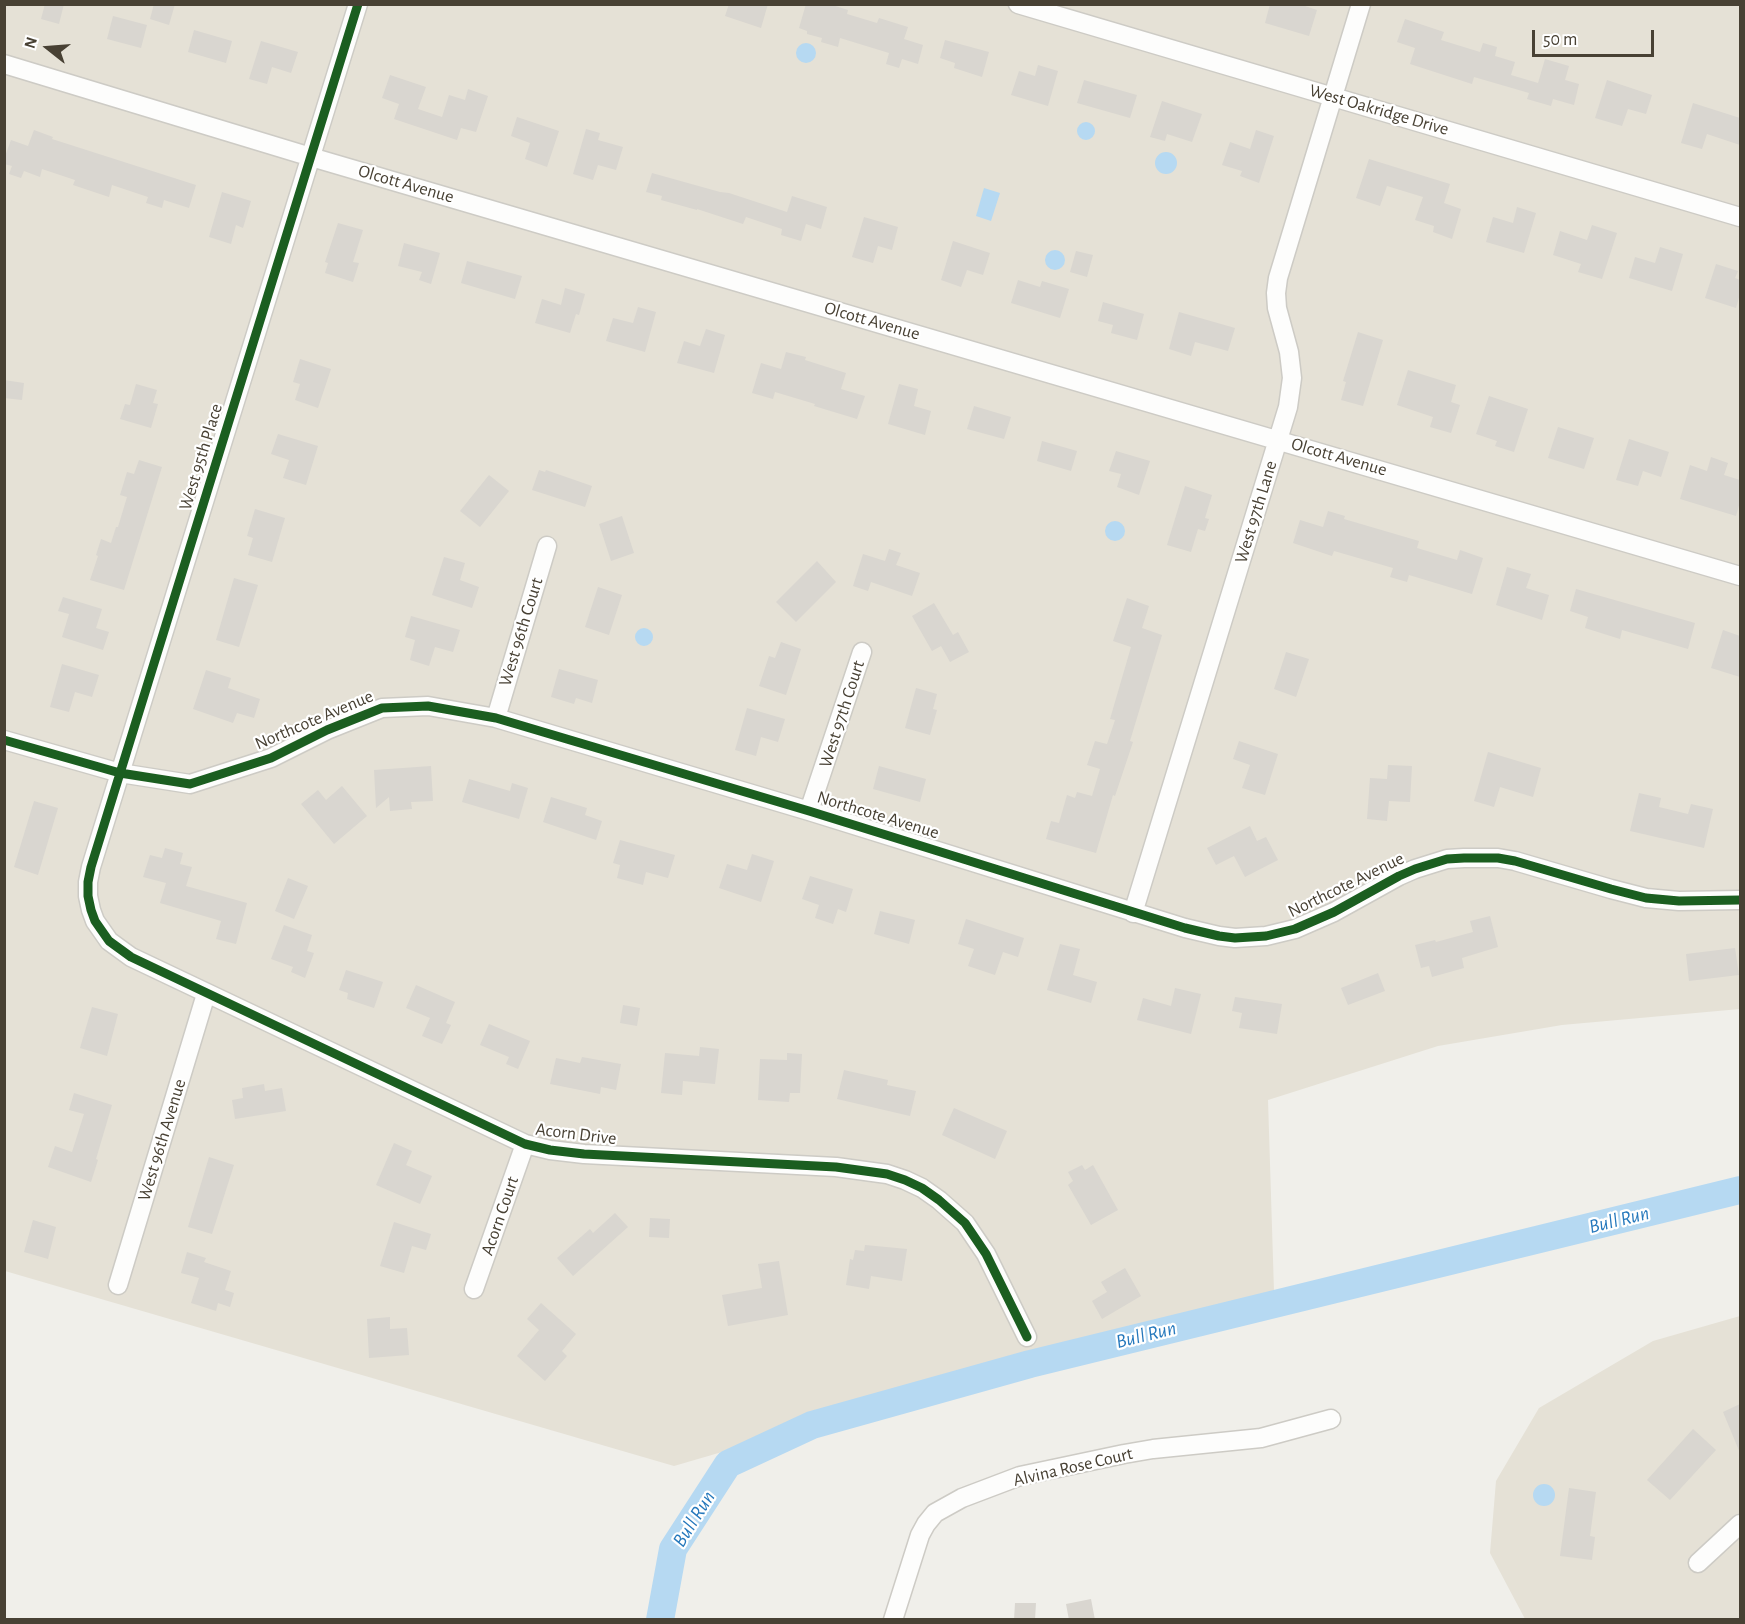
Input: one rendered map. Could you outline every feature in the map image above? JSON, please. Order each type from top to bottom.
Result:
[{"type":"street","name":"West 95th Place","points":[[95,921],[88,896],[91,867],[358,4]]},
{"type":"street","name":"West Oakridge Drive","points":[[1018,4],[1740,216]]},
{"type":"street","name":"West 97th Lane","points":[[1133,913],[1288,407],[1292,378],[1289,352],[1279,321],[1276,293],[1282,264],[1361,4]]},
{"type":"street","name":"Olcott Avenue","points":[[4,64],[311,157],[1740,576]]},
{"type":"street","name":"West 96th Court","points":[[496,718],[547,546]]},
{"type":"street","name":"West 97th Court","points":[[809,811],[862,652]]},
{"type":"street","name":"Northcote Avenue","points":[[4,740],[120,773],[190,784],[271,758],[327,730],[382,708],[428,706],[496,718],[809,811],[1133,913],[1219,936],[1250,938],[1266,936],[1309,924],[1398,876],[1447,859],[1481,857],[1515,861],[1611,890],[1646,898],[1679,901],[1740,900]]},
{"type":"street","name":"Acorn Drive","points":[[95,921],[118,950],[206,994],[525,1144],[584,1154],[836,1167],[887,1174],[905,1180],[939,1200],[965,1223],[986,1254],[1028,1337]]},
{"type":"street","name":"West 96th Avenue","points":[[118,1285],[206,994]]},
{"type":"street","name":"Acorn Court","points":[[474,1288],[525,1144]]},
{"type":"street","name":"Alvina Rose Court","points":[[893,1620],[920,1535],[926,1524],[935,1513],[962,1498],[1020,1476],[1153,1449],[1261,1438],[1331,1419]]},
{"type":"street","points":[[1698,1563],[1740,1524]]},
{"type":"shaded area","points":[[4,5],[1740,5],[1740,1009],[1562,1025],[1438,1046],[1268,1100],[1274,1291],[674,1466],[5,1271]]},
{"type":"shaded area","points":[[1740,1316],[1740,1619],[1525,1619],[1490,1553],[1496,1481],[1539,1408],[1653,1341]]},
{"type":"water","points":[[806,43],[813,46],[816,53],[813,60],[806,63],[799,60],[796,53],[799,46]]},
{"type":"water","points":[[1086,122],[1092,125],[1095,131],[1092,137],[1086,140],[1080,137],[1077,131],[1080,125]]},
{"type":"water","points":[[1166,152],[1174,155],[1177,163],[1174,171],[1166,174],[1158,171],[1155,163],[1158,155]]},
{"type":"water","points":[[984,188],[1000,193],[991,221],[976,216]]},
{"type":"water","points":[[1055,250],[1062,253],[1065,260],[1062,267],[1055,270],[1048,267],[1045,260],[1048,253]]},
{"type":"water","points":[[1115,521],[1122,524],[1125,531],[1122,538],[1115,541],[1108,538],[1105,531],[1108,524]]},
{"type":"water","points":[[644,628],[650,631],[653,637],[650,643],[644,646],[638,643],[635,637],[638,631]]},
{"type":"water","points":[[1544,1484],[1552,1487],[1555,1495],[1552,1503],[1544,1506],[1536,1503],[1533,1495],[1536,1487]]},
{"type":"building","points":[[45,4],[64,4],[59,24],[41,19]]},
{"type":"building","points":[[154,4],[175,4],[169,25],[150,19]]},
{"type":"building","points":[[729,4],[768,4],[761,28],[725,16]]},
{"type":"building","points":[[806,4],[829,4],[848,10],[847,14],[877,23],[879,18],[908,27],[904,39],[923,45],[918,64],[902,59],[899,68],[886,64],[889,53],[840,38],[838,47],[821,42],[822,38],[807,34],[807,31],[799,28]]},
{"type":"building","points":[[1270,4],[1299,4],[1317,10],[1309,36],[1265,23]]},
{"type":"building","points":[[113,16],[147,25],[141,48],[107,39]]},
{"type":"building","points":[[1405,19],[1444,32],[1441,40],[1480,52],[1483,43],[1497,47],[1495,56],[1515,62],[1511,75],[1538,83],[1545,59],[1569,66],[1565,80],[1579,84],[1574,105],[1553,99],[1551,106],[1527,99],[1529,93],[1474,77],[1472,84],[1410,64],[1415,48],[1397,42]]},
{"type":"building","points":[[194,30],[232,41],[226,63],[188,52]]},
{"type":"building","points":[[945,40],[989,52],[982,77],[954,68],[955,63],[940,58]]},
{"type":"building","points":[[261,41],[298,52],[291,73],[272,67],[267,84],[249,79]]},
{"type":"building","points":[[1038,65],[1058,71],[1048,106],[1011,95],[1019,71],[1035,76]]},
{"type":"building","points":[[390,75],[426,87],[418,109],[442,117],[449,95],[465,100],[468,89],[488,96],[476,132],[461,128],[457,140],[394,119],[399,104],[382,98]]},
{"type":"building","points":[[1084,80],[1137,95],[1130,118],[1077,103]]},
{"type":"building","points":[[1607,80],[1652,95],[1646,114],[1628,109],[1622,126],[1595,118]]},
{"type":"building","points":[[1162,101],[1202,114],[1192,142],[1167,134],[1165,141],[1150,137]]},
{"type":"building","points":[[1693,103],[1740,118],[1740,145],[1707,134],[1702,149],[1681,143]]},
{"type":"building","points":[[517,117],[559,131],[547,167],[525,159],[530,143],[511,136]]},
{"type":"building","points":[[586,129],[600,133],[598,140],[623,147],[616,170],[598,165],[593,180],[573,174]]},
{"type":"building","points":[[34,130],[53,137],[52,139],[196,185],[189,208],[164,200],[162,208],[146,203],[148,197],[112,185],[109,197],[73,185],[75,180],[42,169],[40,177],[24,171],[21,178],[9,174],[12,166],[4,164],[4,159],[11,140],[28,146]]},
{"type":"building","points":[[1256,130],[1274,136],[1259,183],[1240,176],[1242,171],[1222,165],[1230,142],[1250,149]]},
{"type":"building","points":[[1369,159],[1450,184],[1444,203],[1461,209],[1452,239],[1433,232],[1434,226],[1415,220],[1423,197],[1387,186],[1380,206],[1356,198]]},
{"type":"building","points":[[652,173],[729,193],[787,212],[792,196],[827,207],[821,229],[806,224],[801,241],[781,235],[782,229],[746,217],[743,224],[661,200],[662,196],[646,192]]},
{"type":"building","points":[[222,192],[251,201],[243,228],[236,225],[231,244],[209,237]]},
{"type":"building","points":[[1517,207],[1536,213],[1524,253],[1486,242],[1493,217],[1513,223]]},
{"type":"building","points":[[864,217],[898,227],[892,250],[878,246],[873,263],[852,257]]},
{"type":"building","points":[[338,223],[363,230],[353,262],[359,263],[353,282],[325,273],[328,263],[325,262]]},
{"type":"building","points":[[1592,225],[1617,233],[1602,279],[1578,272],[1581,264],[1553,255],[1560,231],[1587,240]]},
{"type":"building","points":[[953,241],[990,253],[983,275],[967,270],[961,287],[941,280]]},
{"type":"building","points":[[404,243],[440,253],[431,284],[419,280],[422,272],[398,266]]},
{"type":"building","points":[[1660,247],[1683,254],[1672,291],[1629,278],[1635,257],[1655,263]]},
{"type":"building","points":[[1076,251],[1093,255],[1087,277],[1070,272]]},
{"type":"building","points":[[467,261],[522,276],[515,299],[461,283]]},
{"type":"building","points":[[1716,264],[1738,271],[1735,278],[1740,280],[1740,294],[1736,308],[1705,298]]},
{"type":"building","points":[[1018,280],[1040,287],[1042,281],[1069,289],[1060,318],[1011,303]]},
{"type":"building","points":[[565,288],[585,294],[579,315],[576,314],[570,333],[535,323],[542,299],[561,305]]},
{"type":"building","points":[[1103,302],[1144,314],[1137,340],[1111,333],[1113,325],[1098,321]]},
{"type":"building","points":[[638,307],[656,312],[645,352],[606,341],[613,318],[633,323]]},
{"type":"building","points":[[1179,312],[1235,328],[1228,351],[1195,342],[1191,356],[1169,349]]},
{"type":"building","points":[[706,329],[725,335],[714,373],[677,363],[684,341],[700,346]]},
{"type":"building","points":[[1358,332],[1383,340],[1363,406],[1341,400],[1346,382],[1343,381]]},
{"type":"building","points":[[786,352],[806,357],[805,360],[846,373],[841,389],[865,396],[857,419],[775,392],[773,399],[752,393],[761,363],[781,369]]},
{"type":"building","points":[[300,359],[331,369],[318,408],[295,400],[300,384],[293,382]]},
{"type":"building","points":[[1408,370],[1456,385],[1451,402],[1460,405],[1451,433],[1430,427],[1433,417],[1397,405]]},
{"type":"building","points":[[4,380],[24,383],[22,400],[4,398]]},
{"type":"building","points":[[136,384],[157,390],[153,403],[158,404],[151,428],[120,419],[125,404],[130,405]]},
{"type":"building","points":[[899,384],[918,389],[914,406],[931,411],[925,435],[888,424]]},
{"type":"building","points":[[1489,396],[1528,409],[1514,452],[1495,446],[1497,441],[1476,434]]},
{"type":"building","points":[[974,406],[1011,417],[1004,439],[967,429]]},
{"type":"building","points":[[1558,427],[1594,438],[1584,469],[1548,458]]},
{"type":"building","points":[[278,434],[318,446],[306,485],[283,478],[289,460],[271,454]]},
{"type":"building","points":[[1629,439],[1669,452],[1661,477],[1643,471],[1638,486],[1616,480]]},
{"type":"building","points":[[1042,441],[1077,451],[1071,471],[1037,461]]},
{"type":"building","points":[[1116,451],[1150,461],[1139,495],[1117,487],[1121,474],[1109,471]]},
{"type":"building","points":[[1711,457],[1728,463],[1724,475],[1740,480],[1740,502],[1736,516],[1680,499],[1690,465],[1707,471]]},
{"type":"building","points":[[139,460],[162,467],[124,590],[90,580],[101,539],[111,543],[116,527],[118,527],[127,497],[120,495],[127,472],[134,474]]},
{"type":"building","points":[[539,470],[545,472],[546,470],[592,486],[585,507],[532,490]]},
{"type":"building","points":[[489,475],[509,491],[480,527],[460,511]]},
{"type":"building","points":[[1185,486],[1212,495],[1205,518],[1209,519],[1205,531],[1198,529],[1191,552],[1167,545]]},
{"type":"building","points":[[255,509],[285,518],[272,562],[248,555],[253,538],[247,536]]},
{"type":"building","points":[[1328,511],[1345,516],[1344,519],[1419,541],[1417,548],[1457,560],[1460,550],[1483,558],[1472,594],[1409,575],[1407,582],[1390,577],[1393,568],[1334,551],[1332,556],[1293,543],[1300,520],[1323,527]]},
{"type":"building","points":[[622,516],[634,553],[611,561],[599,524]]},
{"type":"building","points":[[889,549],[901,553],[896,565],[920,573],[912,596],[871,582],[868,591],[853,586],[863,554],[885,561]]},
{"type":"building","points":[[444,557],[465,563],[460,580],[479,587],[472,608],[432,595]]},
{"type":"building","points":[[817,561],[836,582],[796,622],[776,602]]},
{"type":"building","points":[[1507,567],[1531,574],[1526,588],[1549,595],[1542,620],[1496,605]]},
{"type":"building","points":[[234,578],[258,585],[239,647],[216,640]]},
{"type":"building","points":[[598,587],[622,595],[609,635],[585,627]]},
{"type":"building","points":[[1576,589],[1695,623],[1688,649],[1622,630],[1620,639],[1585,628],[1588,617],[1570,611]]},
{"type":"building","points":[[63,597],[102,609],[96,628],[109,632],[103,650],[62,637],[69,614],[58,611]]},
{"type":"building","points":[[1127,598],[1149,606],[1142,628],[1162,635],[1130,741],[1133,742],[1115,796],[1113,795],[1096,853],[1046,839],[1051,821],[1059,823],[1067,795],[1075,798],[1077,792],[1092,796],[1100,769],[1087,765],[1095,741],[1107,744],[1115,720],[1110,719],[1131,647],[1113,641]]},
{"type":"building","points":[[934,603],[953,635],[958,632],[969,652],[950,662],[941,646],[932,651],[912,616]]},
{"type":"building","points":[[411,616],[460,630],[453,652],[435,647],[429,666],[410,660],[415,640],[405,637]]},
{"type":"building","points":[[1723,630],[1740,636],[1740,677],[1711,668]]},
{"type":"building","points":[[781,642],[801,649],[786,695],[759,686],[769,656],[775,658]]},
{"type":"building","points":[[1286,652],[1309,659],[1296,697],[1274,689]]},
{"type":"building","points":[[62,664],[99,675],[92,697],[75,692],[69,712],[50,707]]},
{"type":"building","points":[[559,669],[598,680],[592,703],[576,698],[574,704],[551,697]]},
{"type":"building","points":[[206,670],[231,678],[228,688],[260,699],[254,718],[237,713],[233,723],[193,709]]},
{"type":"building","points":[[916,688],[937,694],[933,709],[937,710],[930,735],[905,728]]},
{"type":"building","points":[[747,708],[785,719],[778,742],[761,737],[756,756],[735,750]]},
{"type":"building","points":[[1239,741],[1278,754],[1265,795],[1242,788],[1250,765],[1233,759]]},
{"type":"building","points":[[1488,752],[1541,768],[1533,797],[1500,787],[1494,807],[1474,801]]},
{"type":"building","points":[[1388,765],[1412,766],[1410,802],[1389,801],[1387,821],[1367,819],[1370,778],[1387,779]]},
{"type":"building","points":[[431,766],[433,801],[411,802],[412,809],[390,811],[389,797],[376,808],[374,770]]},
{"type":"building","points":[[879,766],[926,779],[920,802],[873,789]]},
{"type":"building","points":[[469,779],[510,791],[512,783],[528,788],[519,819],[462,802]]},
{"type":"building","points":[[342,786],[367,816],[334,844],[301,804],[318,790],[326,800]]},
{"type":"building","points":[[1639,793],[1661,798],[1659,807],[1688,814],[1691,804],[1713,809],[1704,848],[1630,831]]},
{"type":"building","points":[[551,797],[587,808],[585,815],[602,821],[596,840],[543,822]]},
{"type":"building","points":[[34,801],[58,808],[38,875],[14,867]]},
{"type":"building","points":[[1250,826],[1257,841],[1266,837],[1278,860],[1245,877],[1234,856],[1216,865],[1207,848]]},
{"type":"building","points":[[620,840],[675,855],[668,878],[646,872],[643,885],[617,878],[620,865],[613,863]]},
{"type":"building","points":[[165,848],[183,853],[180,864],[192,867],[186,886],[247,903],[236,944],[216,939],[221,921],[160,903],[166,883],[143,877],[150,855],[162,858]]},
{"type":"building","points":[[752,854],[774,861],[761,902],[719,888],[727,864],[747,870]]},
{"type":"building","points":[[810,876],[853,889],[846,912],[838,909],[833,924],[815,918],[819,905],[802,899]]},
{"type":"building","points":[[288,878],[308,886],[294,919],[275,911]]},
{"type":"building","points":[[880,911],[915,920],[909,944],[874,934]]},
{"type":"building","points":[[1490,916],[1498,947],[1462,958],[1464,968],[1432,977],[1429,966],[1421,968],[1415,945],[1473,932],[1470,921]]},
{"type":"building","points":[[966,919],[1024,938],[1018,957],[1003,952],[995,975],[968,966],[974,949],[958,944]]},
{"type":"building","points":[[284,925],[312,935],[307,951],[314,953],[305,978],[291,972],[293,967],[271,959]]},
{"type":"building","points":[[1060,944],[1080,949],[1073,975],[1097,982],[1091,1003],[1047,990]]},
{"type":"building","points":[[1735,948],[1739,975],[1689,981],[1686,954]]},
{"type":"building","points":[[346,970],[383,982],[374,1008],[347,999],[348,993],[339,990]]},
{"type":"building","points":[[1378,973],[1385,991],[1348,1005],[1341,988]]},
{"type":"building","points":[[416,985],[455,1002],[446,1023],[451,1025],[442,1044],[422,1036],[430,1018],[406,1008]]},
{"type":"building","points":[[1175,988],[1201,994],[1191,1034],[1137,1020],[1143,998],[1171,1006]]},
{"type":"building","points":[[1235,997],[1282,1004],[1277,1034],[1239,1028],[1242,1013],[1232,1011]]},
{"type":"building","points":[[623,1005],[640,1008],[637,1026],[620,1023]]},
{"type":"building","points":[[92,1007],[118,1014],[107,1056],[80,1048]]},
{"type":"building","points":[[489,1024],[530,1041],[518,1069],[506,1064],[509,1057],[480,1045]]},
{"type":"building","points":[[700,1047],[719,1049],[715,1084],[683,1081],[682,1095],[661,1093],[665,1053],[699,1056]]},
{"type":"building","points":[[787,1053],[802,1054],[800,1093],[790,1093],[789,1102],[758,1100],[760,1059],[787,1060]]},
{"type":"building","points":[[582,1057],[621,1064],[616,1090],[601,1087],[600,1094],[550,1084],[556,1058],[580,1063]]},
{"type":"building","points":[[844,1070],[888,1080],[887,1085],[916,1091],[910,1116],[837,1099]]},
{"type":"building","points":[[264,1084],[265,1091],[282,1088],[286,1111],[235,1119],[232,1100],[243,1098],[242,1088]]},
{"type":"building","points":[[74,1093],[112,1105],[91,1182],[48,1167],[55,1146],[72,1152],[84,1114],[69,1110]]},
{"type":"building","points":[[954,1108],[1007,1131],[995,1159],[942,1135]]},
{"type":"building","points":[[394,1143],[412,1151],[406,1165],[432,1176],[420,1204],[376,1185]]},
{"type":"building","points":[[209,1157],[234,1165],[212,1234],[188,1227]]},
{"type":"building","points":[[1082,1165],[1085,1170],[1093,1165],[1118,1210],[1091,1225],[1068,1185],[1073,1181],[1068,1172]]},
{"type":"building","points":[[615,1213],[628,1227],[573,1276],[557,1258],[590,1229],[593,1233]]},
{"type":"building","points":[[650,1218],[670,1219],[669,1238],[649,1237]]},
{"type":"building","points":[[33,1220],[56,1227],[48,1259],[24,1252]]},
{"type":"building","points":[[394,1222],[431,1234],[426,1250],[412,1246],[404,1273],[380,1266]]},
{"type":"building","points":[[865,1245],[907,1249],[902,1281],[871,1276],[869,1289],[846,1285],[850,1259],[853,1260],[855,1250],[864,1251]]},
{"type":"building","points":[[187,1252],[206,1258],[204,1262],[231,1271],[225,1290],[234,1293],[230,1307],[218,1303],[216,1311],[191,1303],[199,1278],[181,1273]]},
{"type":"building","points":[[779,1261],[788,1315],[728,1326],[722,1295],[762,1288],[758,1264]]},
{"type":"building","points":[[1125,1268],[1141,1296],[1102,1319],[1092,1301],[1107,1292],[1101,1282]]},
{"type":"building","points":[[541,1303],[576,1334],[562,1351],[567,1356],[545,1381],[517,1356],[539,1330],[527,1319]]},
{"type":"building","points":[[390,1317],[390,1329],[407,1328],[409,1355],[369,1358],[367,1319]]},
{"type":"building","points":[[1740,1404],[1740,1453],[1723,1412]]},
{"type":"building","points":[[1693,1429],[1716,1450],[1670,1500],[1647,1480]]},
{"type":"building","points":[[1569,1488],[1596,1492],[1590,1536],[1595,1537],[1592,1560],[1560,1556]]},
{"type":"building","points":[[1091,1599],[1095,1620],[1069,1620],[1066,1604]]},
{"type":"building","points":[[1015,1603],[1036,1603],[1035,1620],[1014,1620]]},
{"type":"waterway","name":"Bull Run","points":[[660,1620],[673,1549],[728,1464],[812,1425],[1030,1364],[1740,1190]]},
{"type":"cycle path","points":[[358,4],[91,867],[88,896],[95,921],[109,941],[131,957],[525,1144],[584,1154],[836,1167],[887,1174],[905,1180],[939,1200],[965,1223],[986,1254],[1027,1337]]},
{"type":"cycle path","points":[[4,740],[120,773],[190,784],[271,758],[327,730],[382,708],[428,706],[496,718],[809,811],[1185,928],[1235,938],[1266,936],[1295,929],[1334,912],[1399,876],[1447,859],[1498,858],[1515,861],[1646,898],[1679,901],[1740,900]]}]
